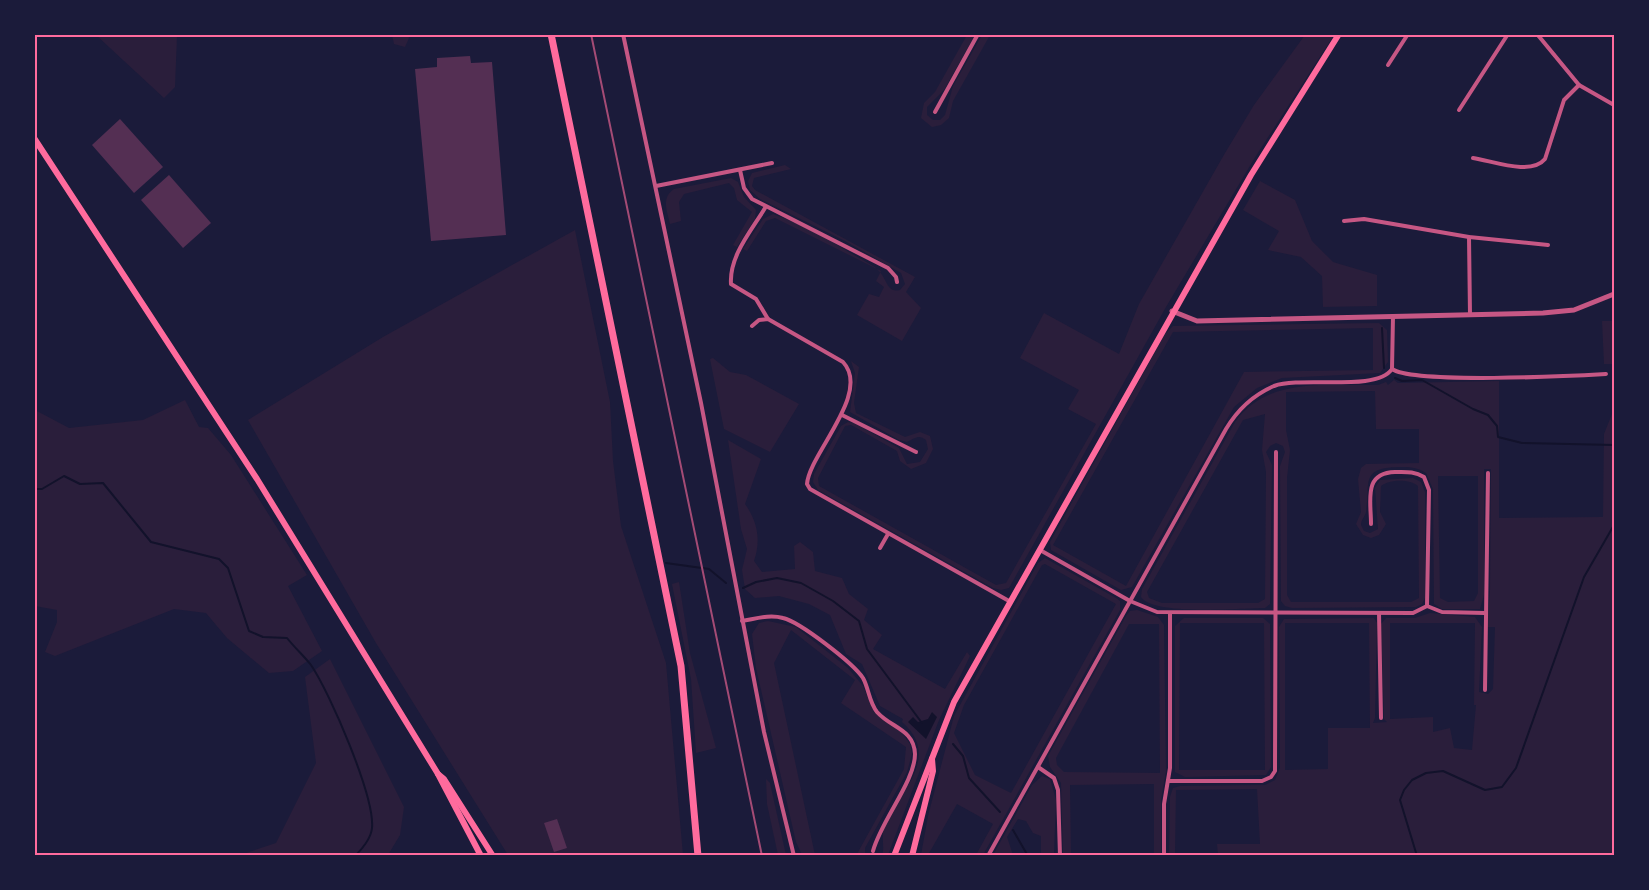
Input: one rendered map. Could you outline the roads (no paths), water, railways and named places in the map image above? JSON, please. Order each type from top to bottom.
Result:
[{"type":"main road","points":[[551,34],[660,558],[684,687],[698,855]]},
{"type":"main road","points":[[894,855],[920,782],[932,759],[952,705],[1172,311],[1270,143],[1339,34]]},
{"type":"main road","points":[[34,138],[209,402],[438,774],[481,855]]},
{"type":"main road","points":[[912,855],[933,771],[932,759]]},
{"type":"main road","points":[[438,774],[444,779],[493,855]]},
{"type":"street","points":[[623,34],[656,186],[764,732],[794,855]]},
{"type":"street","points":[[935,112],[978,34]]},
{"type":"street","points":[[1388,65],[1408,34]]},
{"type":"street","points":[[1459,110],[1508,34]]},
{"type":"street","points":[[1537,34],[1579,85],[1591,94],[1614,105]]},
{"type":"street","points":[[1473,158],[1528,167],[1541,164],[1545,159],[1563,100],[1579,85]]},
{"type":"street","points":[[656,186],[772,163]]},
{"type":"street","points":[[740,170],[746,192],[765,208],[836,240],[888,268],[896,277],[897,282]]},
{"type":"street","points":[[765,208],[739,248],[730,276],[731,284],[756,299],[768,319],[847,365],[850,379],[842,415],[809,473],[807,484],[813,492],[1009,601]]},
{"type":"street","points":[[1344,221],[1364,219],[1469,237],[1548,245]]},
{"type":"street","points":[[1469,237],[1470,315]]},
{"type":"street","points":[[1172,311],[1197,321],[1560,312],[1589,306],[1614,294]]},
{"type":"street","points":[[1392,369],[1393,316]]},
{"type":"street","points":[[752,326],[759,320],[768,319]]},
{"type":"street","points":[[1392,369],[1401,374],[1462,377],[1606,374]]},
{"type":"street","points":[[988,855],[1240,408],[1262,392],[1286,383],[1379,379],[1392,369]]},
{"type":"street","points":[[842,415],[916,452]]},
{"type":"street","points":[[1168,781],[1262,781],[1272,777],[1275,765],[1276,452]]},
{"type":"street","points":[[1039,549],[1146,609],[1170,613],[1418,612],[1427,606],[1429,598],[1429,490],[1424,477],[1411,472],[1385,472],[1374,479],[1371,488],[1371,524]]},
{"type":"street","points":[[1485,690],[1488,472]]},
{"type":"street","points":[[880,548],[888,534]]},
{"type":"street","points":[[1427,606],[1442,612],[1485,613]]},
{"type":"street","points":[[1164,855],[1164,804],[1168,781],[1170,613]]},
{"type":"street","points":[[1379,613],[1381,718]]},
{"type":"street","points":[[742,621],[776,616],[798,626],[856,670],[880,715],[910,738],[915,751],[911,771],[879,830],[873,851]]},
{"type":"street","points":[[1038,767],[1054,778],[1058,790],[1060,855]]},
{"type":"waterway","points":[[1382,328],[1384,368]]},
{"type":"waterway","points":[[1395,378],[1402,381],[1422,380],[1488,415],[1497,426],[1498,437],[1522,443],[1614,445]]},
{"type":"waterway","points":[[34,489],[42,489],[64,476],[80,484],[103,483],[151,542],[219,559],[228,568],[249,631],[263,637],[287,638],[311,665],[350,745],[366,793],[372,828],[364,847],[355,856]]},
{"type":"waterway","points":[[1417,856],[1400,800],[1404,790],[1412,780],[1426,773],[1443,771],[1485,790],[1502,787],[1516,768],[1584,577],[1614,525]]},
{"type":"waterway","points":[[666,563],[709,569],[726,583]]},
{"type":"waterway","points":[[743,588],[756,582],[777,578],[801,583],[833,601],[859,621],[867,649],[922,723]]},
{"type":"waterway","points":[[953,744],[963,756],[969,778],[1000,812]]},
{"type":"waterway","points":[[1013,830],[1028,856]]},
{"type":"railway","points":[[591,34],[762,856]]}]
